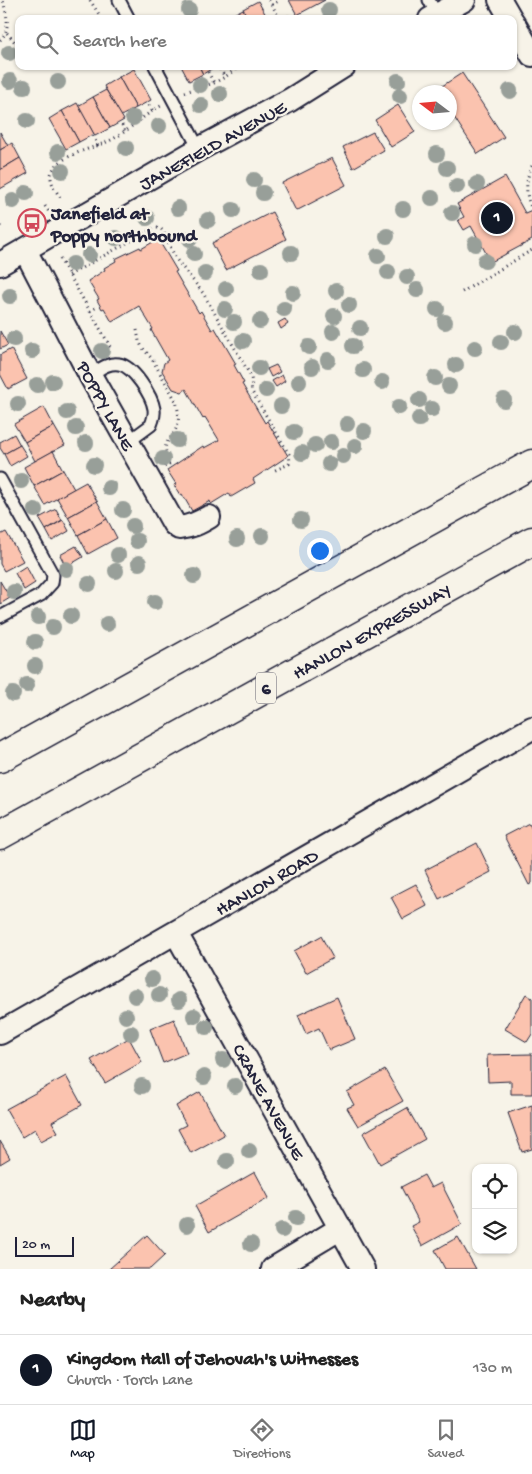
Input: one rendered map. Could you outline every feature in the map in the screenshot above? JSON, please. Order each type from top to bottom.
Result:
[{"type":"highway","points":[[0,758],[532,464]]},
{"type":"highway","name":"HANLON EXPRESSWAY","points":[[0,835],[532,541]]},
{"type":"street","points":[[432,11],[464,0]]},
{"type":"street","points":[[500,0],[509,15]]},
{"type":"street","points":[[517,29],[532,55]]},
{"type":"street","name":"JANEFIELD AVENUE","points":[[0,264],[199,149],[290,100],[338,70]]},
{"type":"street","name":"POPPY LANE","points":[[25,250],[90,375],[174,524],[179,528],[185,528],[193,526],[209,517]]},
{"type":"street","name":"HANLON ROAD","points":[[0,1033],[532,728]]},
{"type":"street","name":"CRANE AVENUE","points":[[176,933],[362,1269]]},
{"type":"street","points":[[273,1269],[341,1228]]},
{"type":"lane","points":[[119,0],[127,15]]},
{"type":"lane","points":[[157,70],[199,149]]},
{"type":"lane","points":[[90,375],[109,364],[126,365],[136,375],[153,404],[155,411],[152,425],[128,442]]},
{"type":"lane","points":[[0,478],[52,575],[52,583],[41,595],[0,617]]},
{"type":"path","points":[[0,40],[6,33],[7,22],[4,0]]},
{"type":"path","points":[[90,0],[99,15]]},
{"type":"path","points":[[269,0],[278,15]]},
{"type":"path","points":[[272,5],[280,0]]},
{"type":"path","points":[[6,33],[15,43]]},
{"type":"path","points":[[221,70],[225,77]]},
{"type":"path","points":[[60,197],[52,183],[51,172],[62,162],[80,151],[98,146],[126,132],[153,111],[174,102],[187,90],[214,83],[235,70]]},
{"type":"path","points":[[208,72],[214,83]]},
{"type":"path","points":[[200,77],[205,86]]},
{"type":"path","points":[[149,104],[153,111]]},
{"type":"path","points":[[136,112],[141,121]]},
{"type":"path","points":[[122,125],[126,132]]},
{"type":"path","points":[[93,136],[98,146]]},
{"type":"path","points":[[102,136],[105,143]]},
{"type":"path","points":[[77,146],[80,151]]},
{"type":"path","points":[[532,166],[528,174],[527,186],[527,197],[532,209]]},
{"type":"path","points":[[45,206],[49,212]]},
{"type":"path","points":[[26,216],[32,223]]},
{"type":"path","points":[[0,226],[2,230]]},
{"type":"path","points":[[69,274],[154,228],[160,228],[176,259],[202,293],[249,373],[253,382],[251,388],[254,397],[289,454],[290,462],[273,471]]},
{"type":"path","points":[[462,292],[532,250]]},
{"type":"path","points":[[90,311],[97,307]]},
{"type":"building","points":[[289,0],[325,0],[297,15]]},
{"type":"building","points":[[258,1],[266,15],[246,15],[243,9]]},
{"type":"building","points":[[243,9],[246,15],[232,15]]},
{"type":"building","points":[[135,70],[151,100],[136,108],[119,77]]},
{"type":"building","points":[[183,70],[201,70],[203,74],[189,81]]},
{"type":"building","points":[[201,70],[210,70],[203,74]]},
{"type":"building","points":[[462,73],[504,137],[478,154],[457,122],[457,85],[444,85]]},
{"type":"building","points":[[119,77],[136,108],[121,116],[104,86]]},
{"type":"building","points":[[106,90],[124,120],[110,128],[93,97]]},
{"type":"building","points":[[93,97],[110,128],[95,136],[78,106]]},
{"type":"building","points":[[77,103],[94,134],[79,142],[62,111]]},
{"type":"building","points":[[398,105],[415,132],[391,147],[375,120]]},
{"type":"building","points":[[62,111],[79,142],[66,149],[49,119]]},
{"type":"building","points":[[0,132],[8,146],[0,150]]},
{"type":"building","points":[[373,132],[384,150],[353,168],[343,147]]},
{"type":"building","points":[[12,143],[20,158],[0,170],[0,150]]},
{"type":"building","points":[[20,158],[28,173],[0,189],[0,170]]},
{"type":"building","points":[[332,158],[346,185],[296,211],[282,183]]},
{"type":"building","points":[[505,177],[525,213],[532,210],[532,240],[491,262],[471,226],[464,230],[458,220],[464,217],[457,204]]},
{"type":"building","points":[[272,212],[286,239],[226,270],[212,243]]},
{"type":"building","points":[[158,239],[199,313],[201,311],[212,330],[215,328],[236,364],[234,365],[244,383],[242,384],[265,423],[267,421],[288,456],[253,479],[255,483],[231,497],[229,493],[211,504],[210,501],[192,511],[182,494],[180,495],[174,485],[176,484],[167,470],[203,446],[204,448],[219,440],[205,417],[203,419],[186,389],[182,392],[173,389],[162,371],[164,363],[168,360],[139,306],[112,322],[104,308],[102,309],[97,300],[99,299],[88,281],[105,270],[104,268],[116,261],[115,259],[140,247],[141,249]]},
{"type":"building","points":[[285,319],[288,324],[281,329],[278,323]]},
{"type":"building","points":[[0,331],[8,345],[0,349]]},
{"type":"building","points":[[11,349],[27,379],[8,389],[0,374],[0,355]]},
{"type":"building","points":[[276,365],[280,372],[271,377],[267,369]]},
{"type":"building","points":[[282,375],[285,381],[276,387],[272,381]]},
{"type":"building","points":[[44,407],[54,426],[25,442],[14,424]]},
{"type":"building","points":[[54,426],[65,445],[35,461],[25,442]]},
{"type":"building","points":[[14,434],[20,445],[4,454],[0,448],[0,442]]},
{"type":"building","points":[[20,445],[27,456],[10,466],[4,454]]},
{"type":"building","points":[[53,451],[63,470],[34,486],[24,467]]},
{"type":"building","points":[[63,470],[74,489],[45,505],[34,486]]},
{"type":"building","points":[[86,482],[97,501],[68,517],[57,498]]},
{"type":"building","points":[[97,501],[107,519],[78,535],[68,517]]},
{"type":"building","points":[[56,509],[62,520],[46,530],[39,518]]},
{"type":"building","points":[[107,519],[117,538],[88,554],[78,535]]},
{"type":"building","points":[[63,520],[69,531],[52,541],[46,530]]},
{"type":"building","points":[[6,532],[23,561],[4,571],[0,564],[0,535]]},
{"type":"building","points":[[76,546],[83,557],[66,567],[60,555]]},
{"type":"building","points":[[26,566],[35,583],[24,590],[15,573]]},
{"type":"building","points":[[0,581],[10,598],[0,604]]},
{"type":"building","points":[[529,823],[532,828],[532,883],[529,885],[504,836]]},
{"type":"building","points":[[477,843],[491,872],[439,899],[425,870]]},
{"type":"building","points":[[416,884],[427,906],[403,919],[391,897]]},
{"type":"building","points":[[321,936],[333,958],[306,973],[294,951]]},
{"type":"building","points":[[526,994],[532,998],[532,1034],[527,1042],[505,1029]]},
{"type":"building","points":[[337,997],[355,1039],[329,1050],[319,1028],[306,1034],[298,1015]]},
{"type":"building","points":[[174,1019],[187,1053],[163,1063],[150,1029]]},
{"type":"building","points":[[129,1038],[142,1062],[105,1083],[91,1060]]},
{"type":"building","points":[[532,1054],[532,1094],[511,1094],[511,1081],[488,1082],[487,1055]]},
{"type":"building","points":[[385,1070],[403,1101],[358,1126],[347,1108],[354,1105],[347,1092]]},
{"type":"building","points":[[66,1076],[82,1105],[52,1122],[58,1132],[41,1141],[35,1129],[22,1137],[6,1109]]},
{"type":"building","points":[[200,1092],[224,1135],[191,1153],[178,1129],[186,1125],[176,1106]]},
{"type":"building","points":[[532,1105],[532,1149],[522,1152],[508,1113]]},
{"type":"building","points":[[407,1108],[425,1139],[380,1164],[363,1133]]},
{"type":"building","points":[[0,1141],[10,1158],[0,1164]]},
{"type":"building","points":[[255,1172],[269,1198],[209,1232],[195,1206]]},
{"type":"building","points":[[424,1175],[431,1188],[441,1183],[462,1224],[422,1246],[411,1226],[419,1222],[401,1187]]},
{"type":"building","points":[[147,1235],[165,1255],[150,1269],[109,1269]]},
{"type":"building","points":[[458,1237],[476,1269],[445,1269],[435,1250]]},
{"type":"place","name":"Kingdom Hall of Jehovah's Witnesses","points":[[497,218]]},
{"type":"place","name":"Janefield at Poppy northbound","points":[[32,223]]}]
